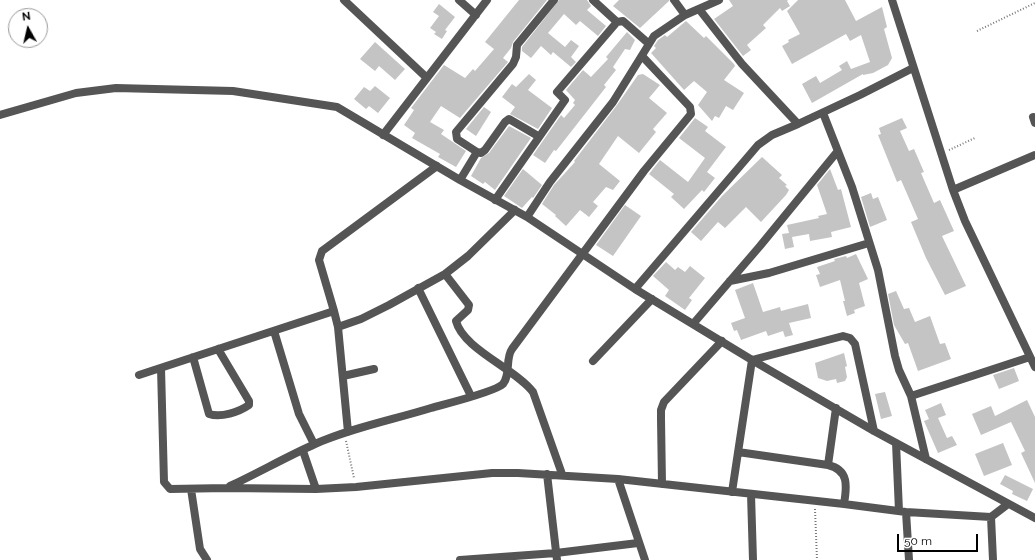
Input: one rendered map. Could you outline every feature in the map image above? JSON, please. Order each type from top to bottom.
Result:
[{"type":"street","points":[[344,0],[427,78]]},
{"type":"street","points":[[459,0],[476,15]]},
{"type":"street","points":[[384,135],[487,0]]},
{"type":"street","points":[[538,136],[509,119],[481,153],[457,139],[456,132],[513,64],[516,57],[517,45],[554,0]]},
{"type":"street","points":[[593,0],[617,22]]},
{"type":"street","points":[[674,0],[685,15]]},
{"type":"street","points":[[527,216],[550,182],[613,102],[642,56],[648,43],[667,26],[685,15],[719,0]]},
{"type":"street","points":[[892,0],[940,154],[965,221],[1035,367]]},
{"type":"street","points":[[699,9],[742,64],[798,124]]},
{"type":"street","points":[[495,200],[538,136],[565,100],[557,92],[617,22],[622,21],[648,43]]},
{"type":"street","points":[[227,488],[303,451],[314,444],[346,433],[495,389],[503,384],[508,371],[509,354],[649,165],[691,114],[690,107],[642,56]]},
{"type":"street","points":[[635,289],[758,145],[772,135],[823,113],[913,68]]},
{"type":"street","points":[[0,115],[76,94],[116,88],[233,91],[337,107],[460,180],[527,216],[583,256],[752,360],[874,431],[1035,518]]},
{"type":"street","points":[[823,113],[852,187],[878,270],[897,363],[911,396],[926,459]]},
{"type":"street","points":[[460,180],[477,152]]},
{"type":"street","points":[[693,324],[837,152]]},
{"type":"street","points":[[953,190],[1035,155]]},
{"type":"street","points":[[346,433],[343,376],[338,327],[319,260],[322,251],[437,166]]},
{"type":"street","points":[[338,327],[361,319],[445,274],[468,256],[515,210]]},
{"type":"street","points":[[730,281],[796,265],[869,243]]},
{"type":"street","points":[[445,274],[470,308],[457,318],[456,323],[469,341],[526,383],[533,392],[562,474]]},
{"type":"street","points":[[418,288],[471,396]]},
{"type":"street","points":[[593,361],[652,298]]},
{"type":"street","points":[[138,375],[334,311]]},
{"type":"street","points":[[274,331],[298,414],[314,444]]},
{"type":"street","points":[[752,360],[844,336],[850,338],[855,344],[874,431]]},
{"type":"street","points":[[662,484],[661,410],[664,402],[722,341]]},
{"type":"street","points":[[193,357],[209,414],[216,416],[245,408],[249,404],[249,401],[218,348]]},
{"type":"street","points":[[911,396],[1030,357]]},
{"type":"street","points":[[732,492],[752,360]]},
{"type":"street","points":[[162,368],[164,482],[170,490],[227,488],[316,489],[356,487],[492,473],[562,474],[844,504],[902,512],[991,517],[1008,504]]},
{"type":"street","points":[[343,376],[374,369]]},
{"type":"street","points":[[828,465],[836,408]]},
{"type":"street","points":[[896,442],[902,512],[909,560]]},
{"type":"street","points":[[303,451],[316,489]]},
{"type":"street","points":[[738,452],[828,465],[838,469],[845,477],[847,483],[844,504]]},
{"type":"street","points":[[547,474],[556,556]]},
{"type":"street","points":[[618,479],[638,543],[645,560]]},
{"type":"street","points":[[191,489],[200,549],[207,560]]},
{"type":"street","points":[[752,494],[753,560]]},
{"type":"street","points":[[991,517],[993,560]]},
{"type":"street","points":[[460,560],[556,556],[638,543]]},
{"type":"path","points":[[978,31],[1035,3]]},
{"type":"path","points":[[940,154],[975,138]]},
{"type":"path","points":[[346,433],[356,487]]},
{"type":"path","points":[[814,501],[817,560]]},
{"type":"building","points":[[519,0],[547,0],[513,42],[511,48],[503,58],[508,62],[460,118],[441,106],[430,122],[444,130],[441,134],[466,151],[456,167],[438,157],[440,154],[412,138],[415,133],[404,125],[414,110],[411,108],[444,65],[465,78],[473,69],[475,71],[494,49],[485,42]]},
{"type":"building","points":[[559,0],[587,0],[591,6],[587,10],[606,26],[598,36],[580,21],[576,25],[564,14],[548,33],[565,47],[571,40],[579,46],[571,57],[576,62],[571,67],[553,52],[551,55],[541,46],[531,58],[522,51],[522,47]]},
{"type":"building","points":[[619,0],[669,1],[640,28],[613,6]]},
{"type":"building","points":[[729,0],[788,0],[787,1],[790,6],[782,11],[780,8],[763,25],[766,28],[747,45],[751,50],[743,56],[714,19],[733,6]]},
{"type":"building","points":[[798,0],[845,0],[856,21],[882,7],[887,27],[884,29],[892,58],[888,65],[873,73],[863,74],[812,103],[802,84],[816,76],[820,83],[842,70],[839,66],[847,61],[851,69],[870,62],[861,35],[850,41],[846,34],[792,64],[782,46],[789,42],[788,40],[800,34],[787,11]]},
{"type":"building","points":[[439,4],[455,17],[445,30],[447,31],[442,39],[434,34],[436,32],[430,28],[439,16],[433,12]]},
{"type":"building","points":[[686,21],[704,38],[706,36],[734,64],[735,66],[724,80],[744,93],[733,110],[726,106],[719,118],[715,116],[712,121],[698,105],[707,92],[694,81],[684,90],[651,53],[656,48],[654,46],[658,40],[665,35],[667,37]]},
{"type":"building","points":[[627,32],[635,40],[630,50],[625,49],[613,67],[616,70],[604,85],[606,87],[545,163],[533,155],[561,115],[564,118],[575,105],[573,103],[575,100],[566,90],[583,70],[591,77],[608,59],[606,57]]},
{"type":"building","points":[[375,42],[405,69],[395,80],[379,66],[375,71],[360,59]]},
{"type":"building","points":[[529,74],[536,80],[528,90],[552,108],[538,129],[510,114],[515,107],[502,97],[512,84],[516,87]]},
{"type":"building","points":[[643,74],[660,85],[649,98],[667,113],[653,129],[656,132],[639,153],[618,136],[599,164],[620,181],[613,190],[606,187],[593,202],[598,206],[589,217],[580,210],[566,226],[555,216],[556,215],[542,204],[554,185],[575,162],[574,161],[638,75]]},
{"type":"building","points":[[375,86],[390,98],[378,113],[369,106],[366,109],[354,99],[364,87],[370,91]]},
{"type":"building","points":[[484,107],[491,112],[476,136],[466,129]]},
{"type":"building","points":[[695,118],[708,127],[705,131],[726,147],[707,172],[715,178],[704,192],[702,190],[684,209],[671,197],[674,194],[649,174],[660,160],[688,182],[705,158],[679,138]]},
{"type":"building","points":[[902,118],[907,128],[900,131],[909,151],[914,149],[924,172],[921,173],[934,203],[940,200],[954,231],[942,236],[966,286],[945,295],[926,258],[911,222],[918,219],[901,180],[897,182],[878,135],[881,134],[879,128]]},
{"type":"building","points":[[509,126],[531,138],[495,190],[485,182],[483,184],[471,176],[481,158],[489,153]]},
{"type":"building","points":[[762,157],[782,175],[779,178],[787,185],[785,186],[789,190],[786,195],[761,222],[746,207],[725,228],[718,222],[701,241],[691,232],[722,196]]},
{"type":"building","points":[[523,169],[542,185],[533,198],[532,197],[522,208],[504,196]]},
{"type":"building","points":[[830,169],[838,190],[841,189],[851,227],[831,232],[832,237],[810,241],[809,234],[792,237],[794,247],[785,249],[782,234],[789,233],[787,225],[819,218],[818,216],[827,214],[817,185]]},
{"type":"building","points":[[871,193],[873,199],[878,197],[887,220],[870,227],[861,197]]},
{"type":"building","points":[[625,205],[641,216],[613,256],[596,245]]},
{"type":"building","points":[[856,254],[868,279],[859,283],[865,306],[854,310],[855,313],[847,316],[840,280],[820,287],[816,275],[820,274],[817,267],[835,261],[834,259],[846,256],[847,258]]},
{"type":"building","points":[[666,262],[675,270],[678,267],[685,272],[690,266],[705,278],[689,298],[692,300],[685,310],[665,296],[669,290],[653,276]]},
{"type":"building","points":[[753,283],[763,312],[780,307],[781,311],[808,304],[811,318],[789,323],[793,335],[785,337],[783,331],[768,336],[766,331],[741,340],[737,330],[734,331],[731,323],[745,318],[735,290]]},
{"type":"building","points":[[896,291],[904,309],[909,308],[915,322],[930,316],[940,344],[945,343],[951,359],[918,371],[908,343],[905,344],[894,325],[888,294]]},
{"type":"building","points":[[844,353],[847,366],[845,367],[847,377],[845,381],[837,383],[836,379],[827,381],[818,378],[815,363]]},
{"type":"building","points":[[1014,368],[1019,381],[999,389],[993,375]]},
{"type":"building","points":[[885,392],[892,416],[881,419],[875,394]]},
{"type":"building","points":[[1027,400],[1035,417],[1035,483],[1021,453],[1025,451],[1011,422],[981,435],[972,414],[991,406],[995,416]]},
{"type":"building","points":[[941,403],[946,415],[938,418],[947,438],[952,436],[957,445],[938,453],[924,421],[929,419],[925,410]]},
{"type":"building","points":[[1003,443],[1012,465],[984,476],[975,454]]},
{"type":"building","points":[[1005,475],[1033,489],[1027,501],[1012,494],[1013,491],[1000,484]]}]
